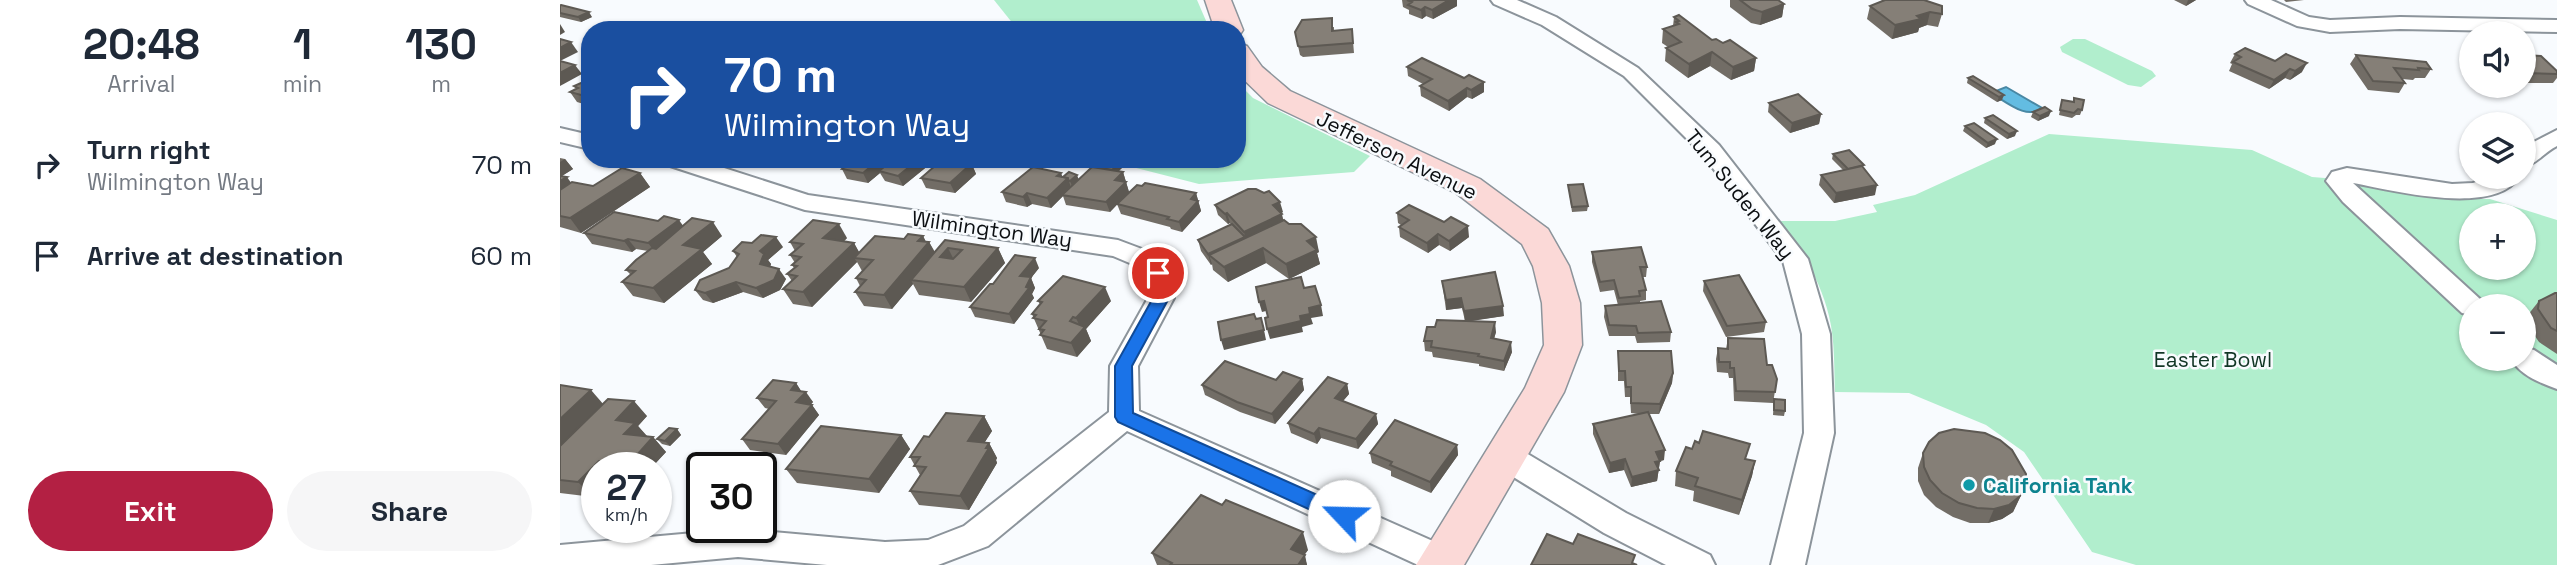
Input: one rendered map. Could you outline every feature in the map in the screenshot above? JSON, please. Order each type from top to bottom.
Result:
[{"type":"street","points":[[1218,0],[1226,21]]},
{"type":"street","name":"Tum Suden Way","points":[[1501,0],[1549,21],[1631,72],[1711,150],[1795,260],[1816,334],[1819,433],[1788,565]]},
{"type":"street","points":[[2255,0],[2304,22],[2330,26],[2400,23],[2557,26]]},
{"type":"street","name":"Jefferson Avenue","points":[[1246,65],[1279,97],[1468,186],[1536,237],[1552,266],[1561,303],[1563,345],[1544,392],[1440,562]]},
{"type":"street","points":[[560,135],[581,140]]},
{"type":"street","points":[[2536,148],[2557,137]]},
{"type":"street","name":"Wilmington Way","points":[[701,168],[805,202],[1118,248],[1141,258],[1158,273],[1161,298],[1124,366],[1124,417]]},
{"type":"street","points":[[2459,295],[2338,181],[2340,177],[2347,176],[2451,191],[2476,189]]},
{"type":"street","points":[[2536,367],[2557,378]]},
{"type":"street","points":[[560,559],[738,543],[885,556],[929,554],[976,536],[1124,417],[1440,562]]},
{"type":"street","points":[[1506,456],[1615,523],[1698,565]]},
{"type":"green space","points":[[994,0],[1197,0],[1206,21],[1011,21]]},
{"type":"green space","points":[[2073,39],[2085,39],[2152,71],[2156,76],[2141,87],[2128,85],[2062,52],[2060,47]]},
{"type":"green space","points":[[1246,91],[1253,98],[1370,156],[1354,172],[1199,184],[1136,168],[1246,168]]},
{"type":"green space","name":"Easter Bowl","points":[[2049,134],[2252,150],[2312,177],[2377,182],[2432,198],[2490,199],[2503,203],[2459,203],[2459,280],[2536,280],[2536,213],[2557,220],[2557,565],[2136,565],[2092,552],[2024,452],[1986,425],[1909,393],[1835,392],[1832,335],[1825,303],[1809,266],[1779,221],[1835,221],[1877,212],[1873,205],[1915,195]]},
{"type":"water","points":[[2006,87],[2042,108],[2024,111],[1991,93]]},
{"type":"building","points":[[1407,0],[1449,0],[1432,10],[1425,7],[1421,10],[1408,5],[1412,2]]},
{"type":"building","points":[[1740,0],[1778,0],[1784,4],[1762,12],[1752,9]]},
{"type":"building","points":[[1885,0],[1924,0],[1942,6],[1942,14],[1930,12],[1917,16],[1921,19],[1895,25],[1870,6]]},
{"type":"building","points":[[561,5],[589,12],[578,17],[560,13]]},
{"type":"building","points":[[1679,15],[1712,40],[1723,43],[1730,40],[1756,58],[1733,67],[1712,52],[1689,64],[1666,48],[1681,42],[1663,29],[1679,24],[1674,17]]},
{"type":"building","points":[[1332,18],[1332,31],[1352,29],[1353,43],[1298,46],[1295,32],[1302,20]]},
{"type":"building","points":[[560,39],[571,42],[560,48]]},
{"type":"building","points":[[2245,48],[2275,61],[2286,54],[2307,63],[2295,71],[2290,69],[2274,80],[2233,62],[2241,57],[2235,54]]},
{"type":"building","points":[[2356,55],[2426,62],[2431,69],[2394,68],[2405,83],[2373,81]]},
{"type":"building","points":[[2536,56],[2541,56],[2557,74],[2536,73]]},
{"type":"building","points":[[1422,58],[1464,78],[1469,75],[1484,82],[1471,90],[1467,88],[1448,101],[1420,86],[1432,79],[1407,67]]},
{"type":"building","points":[[560,61],[575,65],[560,73]]},
{"type":"building","points":[[1973,76],[2004,95],[1999,97],[1968,78]]},
{"type":"building","points":[[581,83],[581,95],[570,92],[578,88],[574,86]]},
{"type":"building","points":[[1798,94],[1821,114],[1792,123],[1769,103]]},
{"type":"building","points":[[2074,98],[2084,100],[2082,110],[2078,109],[2074,113],[2060,110],[2062,100],[2074,102]]},
{"type":"building","points":[[2045,107],[2051,111],[2040,116],[2033,112]]},
{"type":"building","points":[[1993,115],[2017,131],[2009,134],[1985,118]]},
{"type":"building","points":[[1974,123],[1997,139],[1988,143],[1965,126]]},
{"type":"building","points":[[1849,150],[1864,165],[1848,169],[1833,154]]},
{"type":"building","points":[[1862,166],[1877,185],[1836,193],[1821,175]]},
{"type":"building","points":[[622,168],[640,173],[570,218],[560,216],[560,190],[572,182],[593,186]]},
{"type":"building","points":[[843,168],[869,168],[863,173]]},
{"type":"building","points":[[883,168],[908,168],[898,176],[879,171]]},
{"type":"building","points":[[933,168],[967,168],[950,183],[921,178]]},
{"type":"building","points":[[1032,168],[1061,173],[1057,176],[1068,178],[1047,198],[1027,193],[1023,197],[1002,192]]},
{"type":"building","points":[[1091,168],[1123,172],[1115,180],[1126,182],[1106,202],[1062,195]]},
{"type":"building","points":[[1069,172],[1077,175],[1070,181],[1063,177]]},
{"type":"building","points":[[1145,183],[1196,193],[1191,199],[1198,201],[1179,222],[1117,204],[1137,185],[1142,186]]},
{"type":"building","points":[[1583,184],[1588,206],[1572,207],[1568,185]]},
{"type":"building","points":[[1248,189],[1264,193],[1269,191],[1280,202],[1273,205],[1282,214],[1244,232],[1227,213],[1215,205]]},
{"type":"building","points":[[1409,205],[1444,222],[1451,217],[1468,226],[1449,241],[1438,234],[1427,243],[1399,227],[1409,220],[1397,213]]},
{"type":"building","points":[[614,212],[658,221],[664,216],[679,220],[648,243],[584,233]]},
{"type":"building","points":[[692,218],[713,222],[683,245],[702,249],[653,288],[622,282],[635,271],[626,270],[636,260],[652,248],[656,249]]},
{"type":"building","points":[[813,220],[839,224],[823,238],[854,243],[803,292],[783,289],[797,276],[787,274],[797,266],[792,265],[801,257],[790,255],[803,244],[790,242]]},
{"type":"building","points":[[1284,220],[1289,224],[1301,224],[1316,237],[1307,241],[1317,250],[1286,264],[1263,248],[1224,267],[1209,255]]},
{"type":"building","points":[[1232,224],[1245,237],[1208,254],[1198,240]]},
{"type":"building","points":[[908,234],[923,236],[918,241],[929,242],[884,295],[855,292],[866,280],[856,278],[873,260],[854,258],[875,236],[904,239]]},
{"type":"building","points":[[761,235],[776,237],[760,251],[764,254],[760,264],[779,269],[774,280],[756,288],[736,282],[705,293],[695,290],[700,280],[729,268],[739,254],[733,251],[742,242],[752,243]]},
{"type":"building","points":[[945,240],[998,248],[964,287],[911,280]],"holes":[[[948,248],[962,250],[953,259],[940,257]]]},
{"type":"building","points":[[1641,247],[1647,267],[1640,267],[1646,290],[1639,291],[1640,296],[1619,298],[1614,280],[1600,282],[1592,252]]},
{"type":"building","points":[[1015,255],[1035,258],[1020,276],[1031,277],[1026,287],[1029,288],[1009,314],[970,307],[990,284],[993,284]]},
{"type":"building","points":[[1495,272],[1503,306],[1464,311],[1461,298],[1446,300],[1442,281]]},
{"type":"building","points":[[1739,275],[1766,322],[1727,326],[1704,281]]},
{"type":"building","points":[[1063,276],[1105,287],[1070,321],[1085,327],[1071,343],[1040,335],[1044,330],[1039,329],[1046,321],[1033,318],[1036,315],[1032,314],[1042,302],[1038,301]]},
{"type":"building","points":[[1301,277],[1304,288],[1315,286],[1321,305],[1309,308],[1310,314],[1300,316],[1301,321],[1267,329],[1265,318],[1268,317],[1264,301],[1259,302],[1256,287]]},
{"type":"building","points":[[2555,293],[2557,331],[2551,328],[2538,309],[2539,301]]},
{"type":"building","points":[[1661,301],[1671,332],[1638,333],[1636,326],[1609,325],[1605,306]]},
{"type":"building","points":[[1254,314],[1256,319],[1261,318],[1264,330],[1221,340],[1218,322]]},
{"type":"building","points":[[1437,320],[1495,322],[1491,338],[1511,342],[1504,361],[1478,356],[1479,354],[1431,347],[1432,341],[1424,341],[1427,327],[1435,327]]},
{"type":"building","points":[[1728,338],[1764,339],[1767,365],[1772,365],[1777,379],[1775,392],[1736,391],[1734,368],[1730,368],[1730,362],[1719,362],[1718,348],[1728,349]]},
{"type":"building","points":[[1618,351],[1671,351],[1673,373],[1660,404],[1631,403],[1631,387],[1626,387],[1625,371],[1619,371]]},
{"type":"building","points":[[1225,361],[1276,380],[1283,372],[1302,379],[1272,414],[1237,402],[1202,385]]},
{"type":"building","points":[[1328,377],[1347,384],[1335,398],[1376,414],[1356,439],[1319,428],[1314,434],[1288,423]]},
{"type":"building","points":[[773,380],[796,383],[791,390],[806,392],[796,402],[812,405],[778,444],[742,439],[776,401],[757,398]]},
{"type":"building","points":[[560,385],[591,390],[560,419]]},
{"type":"building","points":[[608,399],[634,401],[616,420],[635,423],[624,434],[653,437],[640,452],[581,452],[581,479],[578,482],[560,480],[560,446]]},
{"type":"building","points":[[1774,399],[1785,400],[1785,411],[1774,410]]},
{"type":"building","points":[[1648,412],[1665,450],[1656,452],[1660,461],[1655,462],[1659,470],[1632,477],[1625,459],[1610,463],[1593,424]]},
{"type":"building","points":[[946,413],[984,416],[968,441],[989,443],[986,448],[989,448],[960,496],[910,491],[926,467],[914,466],[920,457],[910,457],[924,436],[929,437]]},
{"type":"building","points":[[1395,420],[1457,445],[1430,482],[1390,465],[1392,462],[1370,453]]},
{"type":"building","points":[[821,426],[901,435],[869,479],[786,469]]},
{"type":"building","points":[[669,428],[677,429],[665,441],[657,439]]},
{"type":"building","name":"California Tank","points":[[1954,429],[1985,433],[2012,450],[2026,474],[2025,487],[2019,497],[2009,505],[1994,509],[1959,503],[1942,493],[1930,480],[1924,467],[1923,453],[1929,442],[1939,433]]},
{"type":"building","points":[[1703,431],[1750,444],[1745,459],[1755,461],[1742,500],[1695,486],[1698,478],[1676,471],[1686,447],[1692,449],[1695,441],[1699,443]]},
{"type":"building","points":[[1201,495],[1222,505],[1226,500],[1303,532],[1291,549],[1305,555],[1298,565],[1170,565],[1172,563],[1152,553]]},
{"type":"building","points":[[1547,534],[1573,544],[1578,534],[1635,555],[1632,563],[1637,565],[1531,565]]},
{"type":"place","name":"California Tank","points":[[1969,485]]},
{"type":"route","points":[[1158,273],[1161,298],[1124,366],[1124,417],[1344,516]]}]
